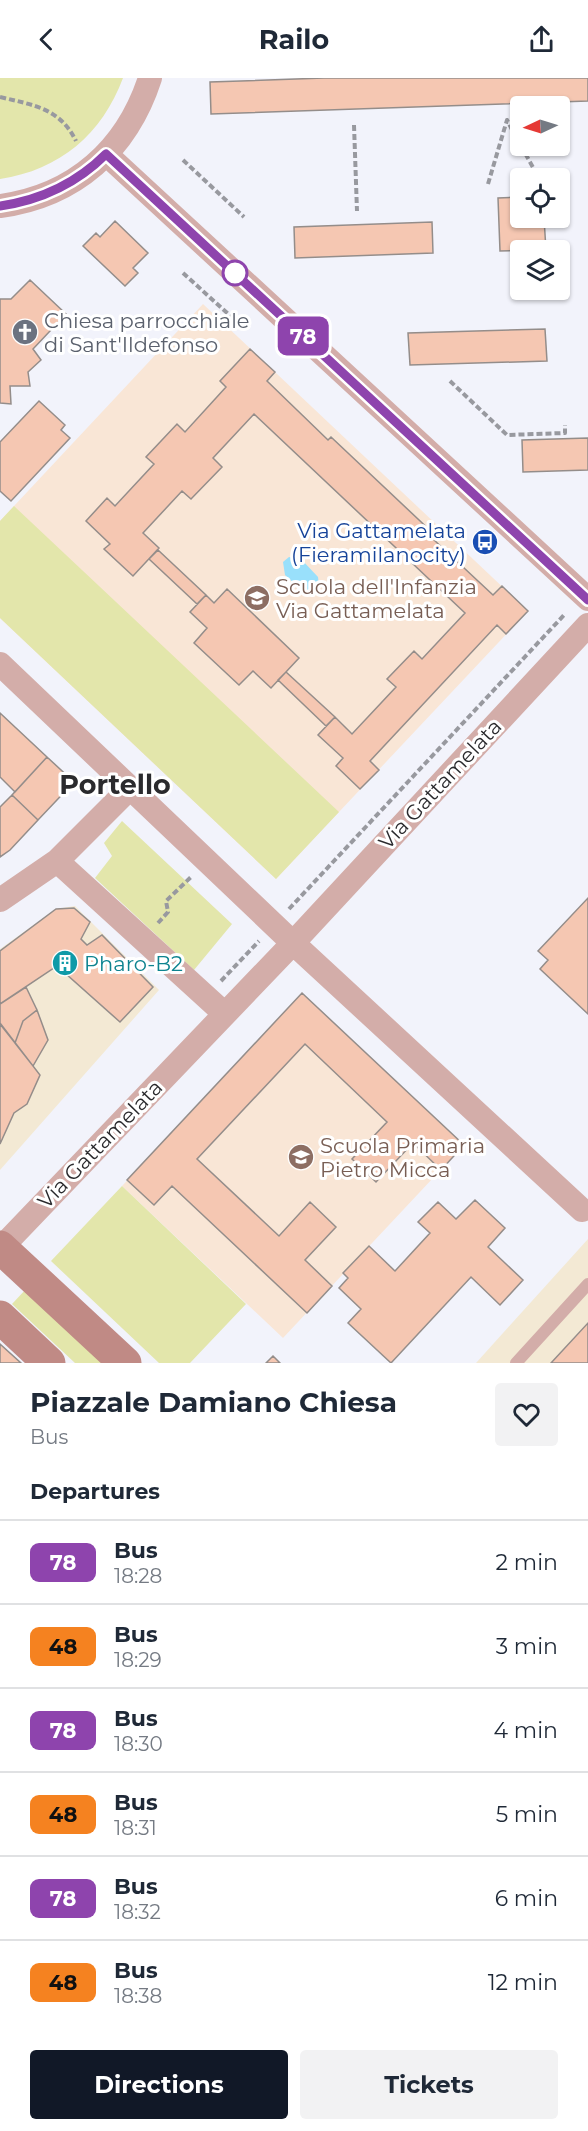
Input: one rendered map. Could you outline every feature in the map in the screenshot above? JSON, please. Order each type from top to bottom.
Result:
[{"type":"street","points":[[0,206],[35,199],[81,176],[121,138],[133,119],[150,78]]},
{"type":"street","points":[[106,154],[585,597]]},
{"type":"street","name":"Via Gattamelata","points":[[0,1248],[225,1014],[588,625]]},
{"type":"street","points":[[0,664],[292,943],[585,1213]]},
{"type":"street","points":[[0,900],[57,861],[130,788]]},
{"type":"street","points":[[57,861],[225,1014]]},
{"type":"street","points":[[0,1248],[125,1363]]},
{"type":"street","points":[[0,1317],[49,1363]]},
{"type":"lane","points":[[516,1363],[588,1284]]},
{"type":"path","points":[[0,97],[46,109],[61,118],[70,128],[76,141]]},
{"type":"path","points":[[488,184],[507,120],[510,125]]},
{"type":"path","points":[[354,125],[357,211]]},
{"type":"path","points":[[183,160],[244,217]]},
{"type":"path","points":[[183,273],[236,321]]},
{"type":"path","points":[[450,381],[507,435],[566,433],[565,425]]},
{"type":"path","name":"Via Gattamelata","points":[[295,902],[585,597]]},
{"type":"path","points":[[143,939],[168,912],[166,901],[190,877]]},
{"type":"shaded area","name":"Scuola dell'Infanzia Via Gattamelata","points":[[203,304],[528,611],[276,879],[0,618],[0,521]]},
{"type":"shaded area","points":[[75,906],[159,990],[0,1170],[0,949],[56,909]]},
{"type":"shaded area","name":"Scuola Primaria Pietro Micca","points":[[302,993],[464,1145],[283,1338],[122,1186]]},
{"type":"shaded area","points":[[588,1239],[588,1363],[476,1363]]},
{"type":"green space","points":[[0,78],[123,78],[103,116],[76,146],[60,158],[42,167],[0,179]]},
{"type":"green space","points":[[14,506],[339,812],[276,879],[0,618],[0,521]]},
{"type":"green space","points":[[122,821],[232,924],[194,970],[95,878],[112,856],[104,843]]},
{"type":"green space","points":[[122,1186],[246,1304],[190,1363],[159,1363],[51,1261]]},
{"type":"green space","points":[[27,1288],[106,1363],[75,1363],[12,1304]]},
{"type":"water","points":[[289,557],[301,559],[318,577],[319,586],[313,593],[303,592],[285,575],[283,562]]},
{"type":"building","points":[[324,78],[588,78],[588,101],[570,102],[570,96],[510,96],[510,104],[211,114],[210,82]]},
{"type":"building","points":[[510,197],[510,228],[545,228],[545,240],[510,240],[510,251],[500,251],[498,198]]},
{"type":"building","points":[[115,221],[148,253],[133,268],[138,273],[125,286],[83,246],[96,233],[100,237]]},
{"type":"building","points":[[432,222],[433,253],[295,258],[294,227]]},
{"type":"building","name":"Chiesa parrocchiale di Sant'Ildefonso","points":[[30,280],[66,314],[33,349],[41,360],[28,372],[30,386],[10,386],[11,404],[0,403],[0,299],[11,299]]},
{"type":"building","points":[[545,329],[547,361],[410,365],[408,333]]},
{"type":"building","points":[[250,349],[275,372],[267,381],[328,440],[331,437],[436,536],[433,539],[493,595],[502,586],[528,611],[506,634],[497,625],[370,761],[379,770],[360,789],[336,766],[343,758],[318,735],[335,717],[352,734],[396,687],[387,679],[414,651],[422,659],[465,613],[254,414],[213,458],[222,467],[191,499],[182,491],[143,533],[159,548],[133,576],[104,549],[110,544],[86,521],[107,498],[115,506],[154,464],[146,457],[177,424],[185,432],[226,387],[220,381]]},
{"type":"building","points":[[39,401],[65,425],[61,430],[70,438],[11,501],[0,491],[0,442]]},
{"type":"building","points":[[588,438],[588,470],[523,472],[522,440]]},
{"type":"building","points":[[158,550],[206,595],[197,604],[149,559]]},
{"type":"building","points":[[227,589],[299,658],[271,688],[253,671],[239,685],[194,643],[207,628],[190,612],[206,595],[214,603]]},
{"type":"building","points":[[286,672],[335,717],[326,726],[278,680]]},
{"type":"building","points":[[0,713],[47,757],[15,792],[0,777]]},
{"type":"building","points":[[47,757],[74,782],[38,820],[12,795]]},
{"type":"building","points":[[12,795],[38,820],[10,850],[0,857],[0,807]]},
{"type":"building","points":[[588,898],[588,1014],[540,969],[548,960],[538,951]]},
{"type":"building","name":"Pharo-B2","points":[[74,908],[90,922],[81,939],[87,945],[102,935],[153,987],[120,1022],[57,966],[0,1004],[0,951],[56,909]]},
{"type":"building","points":[[26,987],[37,1010],[23,1021],[15,1043],[0,1024],[0,1004]]},
{"type":"building","points":[[302,993],[464,1145],[441,1170],[413,1143],[376,1182],[352,1159],[387,1122],[305,1044],[197,1159],[279,1236],[310,1202],[336,1227],[305,1260],[332,1286],[307,1313],[172,1186],[154,1205],[127,1180]]},
{"type":"building","points":[[37,1010],[48,1040],[33,1066],[15,1043],[23,1021]]},
{"type":"building","points":[[0,1023],[40,1075],[27,1104],[14,1113],[0,1144]]},
{"type":"building","points":[[475,1200],[505,1228],[488,1247],[523,1280],[500,1305],[471,1277],[391,1363],[348,1323],[361,1309],[339,1288],[348,1278],[343,1273],[369,1246],[395,1271],[430,1233],[418,1222],[438,1202],[456,1219]]},
{"type":"building","points":[[588,1323],[588,1363],[551,1363]]},
{"type":"building","points":[[0,1344],[21,1363],[0,1363]]},
{"type":"building","points":[[273,1356],[280,1363],[266,1363]]},
{"type":"bus line","name":"78","points":[[0,206],[35,199],[53,192],[72,182],[98,163],[106,154],[588,600]]},
{"type":"place","name":"Chiesa parrocchiale di Sant'Ildefonso","points":[[25,332]]},
{"type":"place","name":"Via Gattamelata (Fieramilanocity)","points":[[485,542]]},
{"type":"place","name":"Scuola dell'Infanzia Via Gattamelata","points":[[257,598]]},
{"type":"place","name":"Pharo-B2","points":[[65,963]]},
{"type":"place","name":"Scuola Primaria Pietro Micca","points":[[301,1157]]},
{"type":"district","name":"Portello","points":[[115,784]]}]
